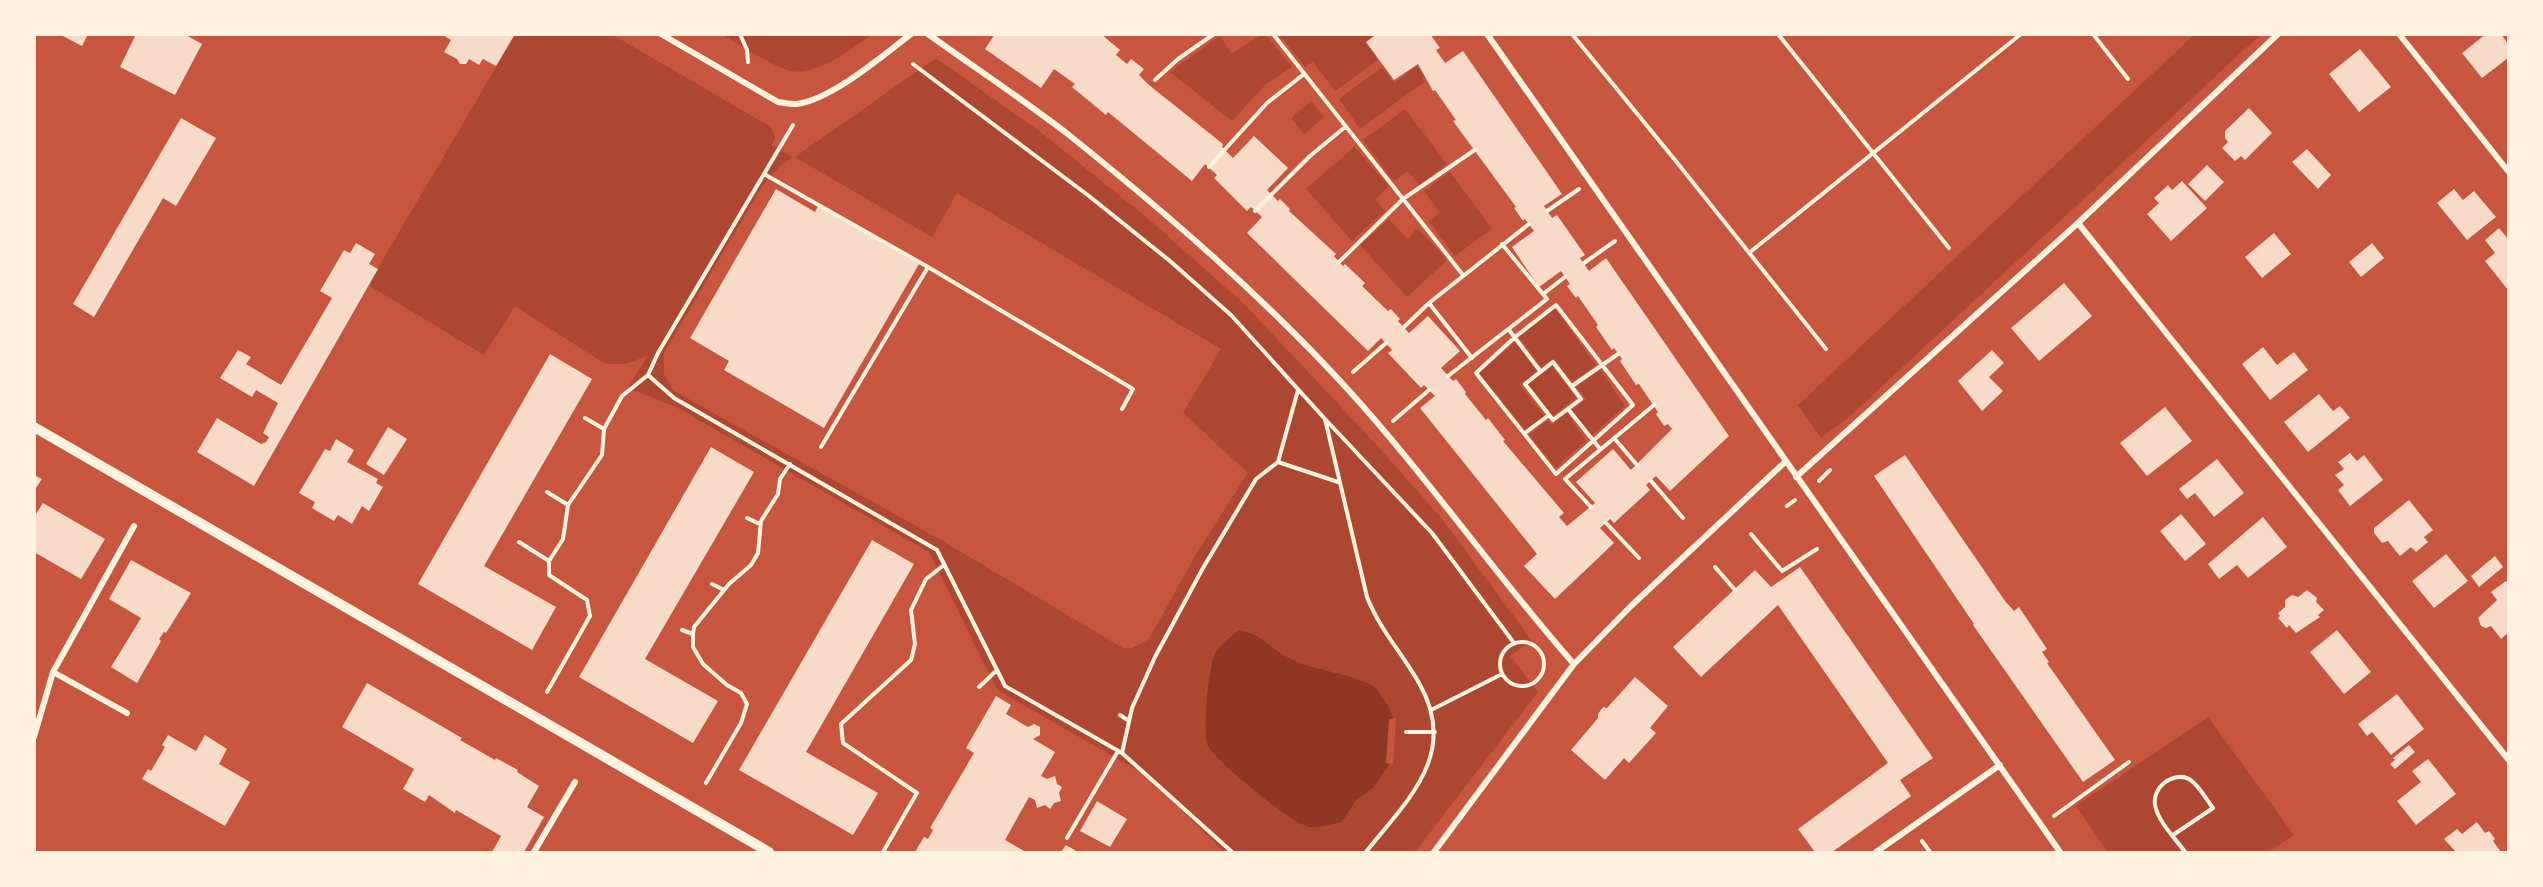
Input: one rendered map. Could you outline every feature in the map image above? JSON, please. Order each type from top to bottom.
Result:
[{"type":"street","points":[[661,34],[778,102],[794,104],[834,90],[911,34]]},
{"type":"street","points":[[928,34],[1067,134],[1187,234],[1255,295],[1341,382],[1383,429],[1574,664]]},
{"type":"street","points":[[1487,34],[2060,852]]},
{"type":"street","points":[[1796,477],[2078,223],[2278,34]]},
{"type":"street","points":[[2399,34],[2508,171]]},
{"type":"street","points":[[2078,223],[2508,759]]},
{"type":"street","points":[[34,427],[769,852]]},
{"type":"street","points":[[1434,852],[1574,664],[1631,606],[1785,462]]},
{"type":"street","points":[[34,737],[52,672],[134,526]]},
{"type":"street","points":[[52,672],[127,713]]},
{"type":"street","points":[[1876,852],[2000,765]]},
{"type":"street","points":[[534,852],[575,782]]},
{"type":"path","points":[[740,34],[747,50],[748,62]]},
{"type":"path","points":[[1155,80],[1178,59],[1214,34]]},
{"type":"path","points":[[1273,34],[1463,275]]},
{"type":"path","points":[[1572,34],[1826,349]]},
{"type":"path","points":[[1778,34],[1949,248]]},
{"type":"path","points":[[1749,253],[2021,34]]},
{"type":"path","points":[[2093,34],[2128,79]]},
{"type":"path","points":[[913,64],[1089,196],[1170,261],[1231,315],[1324,419],[1432,533],[1514,643]]},
{"type":"path","points":[[1209,167],[1267,103],[1304,74]]},
{"type":"path","points":[[547,692],[590,616],[587,600],[549,575],[549,561],[563,539],[568,505],[602,454],[604,429],[622,396],[648,375],[658,353],[793,125]]},
{"type":"path","points":[[1255,211],[1310,156],[1345,126]]},
{"type":"path","points":[[1339,262],[1403,199],[1476,149]]},
{"type":"path","points":[[764,174],[928,267],[1133,389],[1122,409]]},
{"type":"path","points":[[1547,211],[1589,182]]},
{"type":"path","points":[[1404,327],[1429,303],[1529,224]]},
{"type":"path","points":[[1584,263],[1625,233]]},
{"type":"path","points":[[1448,376],[1546,299],[1502,244]]},
{"type":"path","points":[[821,447],[928,267]]},
{"type":"path","points":[[1543,294],[1565,277]]},
{"type":"path","points":[[1429,303],[1472,358]]},
{"type":"path","points":[[1556,305],[1602,366],[1633,405],[1556,474],[1476,373],[1515,337],[1556,305]]},
{"type":"path","points":[[1509,329],[1541,372]]},
{"type":"path","points":[[1341,382],[1386,343]]},
{"type":"path","points":[[1572,386],[1618,354]]},
{"type":"path","points":[[1553,362],[1581,399],[1553,420],[1525,384],[1541,372],[1553,362]]},
{"type":"path","points":[[648,375],[674,398],[937,550],[1005,686],[1120,752],[1232,852]]},
{"type":"path","points":[[1067,838],[1120,752],[1132,708],[1155,657],[1203,568],[1256,479],[1278,462],[1298,389]]},
{"type":"path","points":[[1383,429],[1430,390]]},
{"type":"path","points":[[1591,507],[1565,479],[1654,405]]},
{"type":"path","points":[[1568,408],[1600,449]]},
{"type":"path","points":[[1525,433],[1549,415]]},
{"type":"path","points":[[585,418],[604,429]]},
{"type":"path","points":[[1324,419],[1366,597],[1376,621],[1419,682],[1432,709],[1435,732],[1432,754],[1409,800],[1366,852]]},
{"type":"path","points":[[1614,438],[1636,465]]},
{"type":"path","points":[[1278,462],[1339,482]]},
{"type":"path","points":[[706,783],[741,723],[747,704],[741,693],[726,686],[703,664],[693,647],[694,627],[724,590],[751,565],[758,553],[760,524],[778,494],[780,479],[790,464]]},
{"type":"path","points":[[1651,481],[1683,518]]},
{"type":"path","points":[[547,492],[568,505]]},
{"type":"path","points":[[1787,506],[1795,499]]},
{"type":"path","points":[[747,518],[760,524]]},
{"type":"path","points":[[1606,523],[1639,558]]},
{"type":"path","points":[[1751,534],[1782,571],[1816,549]]},
{"type":"path","points":[[519,542],[549,561]]},
{"type":"path","points":[[882,852],[916,793],[843,743],[841,724],[911,660],[915,644],[911,610],[926,579],[944,565]]},
{"type":"path","points":[[1715,567],[1735,590]]},
{"type":"path","points":[[712,584],[724,590]]},
{"type":"path","points":[[682,630],[693,634]]},
{"type":"path","points":[[1525,642],[1538,650],[1544,664],[1541,674],[1534,682],[1524,686],[1514,684],[1502,674],[1501,658],[1506,649],[1514,643],[1525,642]]},
{"type":"path","points":[[979,687],[997,670]]},
{"type":"path","points":[[1432,709],[1502,674]]},
{"type":"path","points":[[1120,715],[1129,721]]},
{"type":"path","points":[[1406,732],[1435,732]]},
{"type":"path","points":[[2042,825],[2129,762]]},
{"type":"path","points":[[2173,835],[2213,808],[2196,784],[2187,778],[2172,778],[2158,788],[2155,796],[2155,805],[2160,818],[2185,852]]},
{"type":"path","points":[[1922,841],[1930,852]]},
{"type":"shaded area","points":[[1262,34],[1266,35],[1292,67],[1265,85],[1232,121],[1170,72],[1220,36],[1232,54]]},
{"type":"shaded area","points":[[2195,34],[2260,35],[1849,417],[1821,438],[1798,405]]},
{"type":"shaded area","points":[[515,35],[613,35],[771,127],[775,137],[772,146],[793,157],[780,166],[763,185],[664,353],[664,374],[674,391],[941,540],[1123,648],[1132,648],[1149,639],[1199,549],[1248,473],[1183,413],[1221,349],[957,193],[932,237],[795,157],[936,58],[1043,134],[1145,216],[1244,304],[1375,443],[1442,519],[1532,641],[1510,656],[1538,692],[1415,852],[1224,852],[1146,775],[997,690],[929,552],[676,407],[628,388],[648,355],[626,363],[602,362],[515,306],[484,355],[368,285]]},
{"type":"shaded area","points":[[723,35],[872,35],[830,62],[806,71],[795,72],[768,62]]},
{"type":"shaded area","points":[[1280,35],[1375,35],[1366,42],[1378,60],[1335,91],[1313,62],[1305,67]]},
{"type":"shaded area","points":[[1417,66],[1425,77],[1422,79],[1424,82],[1360,129],[1339,99],[1382,67],[1394,83]]},
{"type":"shaded area","points":[[1311,101],[1324,117],[1304,134],[1291,118]]},
{"type":"shaded area","points":[[1405,109],[1447,164],[1419,185],[1408,171],[1394,181],[1363,140]]},
{"type":"shaded area","points":[[1354,147],[1389,186],[1375,199],[1385,211],[1352,241],[1306,189]]},
{"type":"shaded area","points":[[1450,172],[1492,229],[1455,256],[1429,221],[1440,213],[1424,191]]},
{"type":"shaded area","points":[[1389,219],[1407,239],[1418,228],[1447,260],[1407,297],[1360,245]]},
{"type":"shaded area","points":[[1555,309],[1596,365],[1572,382],[1554,358],[1541,367],[1519,337]]},
{"type":"shaded area","points":[[1515,342],[1537,371],[1520,385],[1544,416],[1525,430],[1479,373]]},
{"type":"shaded area","points":[[1552,366],[1576,398],[1553,416],[1528,384]]},
{"type":"shaded area","points":[[1600,370],[1625,406],[1591,436],[1572,410],[1586,399],[1576,387]]},
{"type":"shaded area","points":[[1567,413],[1586,441],[1556,468],[1529,435],[1548,420],[1552,425]]},
{"type":"shaded area","points":[[1239,630],[1254,635],[1295,661],[1367,683],[1377,690],[1388,706],[1393,718],[1389,765],[1373,788],[1356,800],[1342,822],[1314,827],[1297,822],[1268,802],[1236,775],[1207,744],[1207,697],[1213,659],[1221,646]]},
{"type":"shaded area","points":[[2208,717],[2294,835],[2268,852],[2108,852],[2076,806]]},
{"type":"pier","points":[[1396,718],[1393,764],[1386,763],[1389,719]]},
{"type":"building","points":[[59,34],[88,34],[82,46]]},
{"type":"building","points":[[136,34],[184,34],[202,44],[175,95],[120,67]]},
{"type":"building","points":[[441,34],[515,34],[496,66],[483,59],[479,65],[469,59],[466,64],[460,64],[457,59],[444,52],[451,40]]},
{"type":"building","points":[[995,34],[1088,34],[1089,36],[1101,34],[1120,50],[1116,55],[1127,64],[1131,59],[1144,69],[1139,75],[1149,85],[1223,144],[1222,147],[1233,158],[1254,136],[1288,168],[1267,190],[1278,201],[1280,199],[1290,209],[1289,211],[1336,254],[1334,256],[1343,266],[1345,264],[1365,283],[1362,286],[1388,311],[1391,309],[1409,333],[1428,316],[1460,351],[1441,368],[1453,381],[1456,379],[1466,392],[1465,394],[1486,420],[1488,418],[1505,440],[1503,441],[1564,513],[1559,517],[1567,526],[1595,503],[1576,482],[1613,449],[1631,470],[1672,429],[1668,424],[1664,426],[1656,414],[1658,412],[1620,361],[1622,359],[1614,348],[1612,350],[1578,296],[1576,298],[1567,286],[1570,284],[1561,271],[1539,287],[1512,247],[1534,231],[1525,219],[1523,221],[1514,208],[1516,207],[1453,121],[1456,120],[1435,90],[1433,91],[1418,64],[1394,80],[1366,42],[1377,34],[1430,34],[1440,48],[1436,50],[1445,63],[1463,51],[1562,194],[1544,206],[1552,218],[1557,215],[1585,255],[1580,258],[1589,271],[1606,258],[1729,436],[1670,491],[1656,476],[1646,485],[1650,490],[1614,523],[1610,519],[1600,528],[1614,543],[1555,599],[1524,566],[1537,554],[1420,408],[1435,396],[1424,385],[1421,388],[1388,353],[1392,350],[1381,338],[1368,351],[1247,233],[1262,217],[1251,207],[1247,211],[1214,178],[1217,175],[1205,164],[1192,181],[1108,112],[1106,115],[1072,87],[1075,84],[1054,69],[1041,88],[985,49]]},
{"type":"building","points":[[2486,34],[2501,34],[2508,44],[2508,58],[2482,78],[2462,53]]},
{"type":"building","points":[[2360,49],[2391,87],[2359,112],[2329,74]]},
{"type":"building","points":[[2249,108],[2272,133],[2245,160],[2241,156],[2235,161],[2222,148],[2228,142],[2225,138],[2225,131]]},
{"type":"building","points":[[181,118],[216,138],[176,206],[163,198],[94,317],[73,304]]},
{"type":"building","points":[[2307,149],[2331,175],[2318,189],[2292,162]]},
{"type":"building","points":[[2207,165],[2224,182],[2205,201],[2188,184]]},
{"type":"building","points":[[2182,181],[2207,208],[2171,241],[2147,214],[2159,203],[2154,198],[2168,185],[2172,190]]},
{"type":"building","points":[[776,189],[815,212],[818,206],[919,264],[824,428],[724,370],[729,361],[690,338]]},
{"type":"building","points":[[2454,189],[2463,200],[2474,191],[2496,217],[2467,240],[2437,203]]},
{"type":"building","points":[[2499,228],[2508,239],[2508,290],[2485,261],[2495,253],[2485,240]]},
{"type":"building","points":[[2274,233],[2291,254],[2262,278],[2245,257]]},
{"type":"building","points":[[356,243],[375,254],[369,264],[378,269],[254,486],[197,452],[217,418],[261,444],[266,442],[269,437],[263,433],[278,403],[256,390],[252,397],[220,378],[238,350],[251,357],[246,364],[281,385],[332,298],[320,291],[344,250],[350,253]]},
{"type":"building","points":[[2372,243],[2384,258],[2361,277],[2349,262]]},
{"type":"building","points":[[2064,283],[2092,316],[2039,361],[2011,328]]},
{"type":"building","points":[[2263,347],[2277,365],[2294,352],[2308,370],[2270,400],[2242,364]]},
{"type":"building","points":[[1992,350],[2004,363],[1989,377],[2003,391],[1982,411],[1958,381]]},
{"type":"building","points":[[550,354],[592,379],[484,566],[556,607],[532,650],[418,584]]},
{"type":"building","points":[[2319,394],[2333,411],[2340,406],[2350,418],[2308,452],[2284,422]]},
{"type":"building","points":[[2165,407],[2192,441],[2147,476],[2120,443]]},
{"type":"building","points":[[388,427],[407,439],[384,475],[366,464]]},
{"type":"building","points":[[336,439],[354,450],[347,462],[378,479],[376,483],[383,487],[369,511],[362,506],[352,524],[338,515],[334,521],[312,508],[315,502],[299,493],[325,449],[330,451]]},
{"type":"building","points":[[711,447],[754,472],[645,659],[718,701],[693,743],[579,677]]},
{"type":"building","points":[[2350,453],[2357,461],[2364,455],[2383,480],[2350,506],[2338,490],[2344,485],[2335,475],[2344,469],[2338,462]]},
{"type":"building","points":[[1905,455],[2005,601],[2014,611],[2019,607],[2047,649],[2042,652],[2049,662],[2047,663],[2115,760],[2083,782],[1973,625],[1874,476]]},
{"type":"building","points":[[2217,459],[2244,493],[2214,517],[2195,493],[2187,499],[2179,489]]},
{"type":"building","points":[[34,475],[42,479],[34,491]]},
{"type":"building","points":[[2409,500],[2433,530],[2424,537],[2428,542],[2416,552],[2411,547],[2400,556],[2388,541],[2382,543],[2374,533],[2374,528]]},
{"type":"building","points":[[43,503],[105,539],[81,579],[34,552],[34,517]]},
{"type":"building","points":[[2181,514],[2206,544],[2185,561],[2160,531]]},
{"type":"building","points":[[2263,517],[2287,547],[2248,578],[2237,565],[2219,579],[2208,564]]},
{"type":"building","points":[[872,540],[914,564],[806,752],[878,793],[853,835],[739,770]]},
{"type":"building","points":[[2446,554],[2468,581],[2434,608],[2412,581]]},
{"type":"building","points":[[2495,556],[2503,567],[2479,587],[2471,576]]},
{"type":"building","points":[[131,560],[191,593],[166,633],[164,632],[159,639],[161,641],[137,683],[111,667],[141,618],[109,599]]},
{"type":"building","points":[[1800,567],[1933,758],[1900,780],[1911,796],[1832,852],[1815,852],[1798,829],[1888,763],[1778,605],[1701,677],[1673,647],[1755,570],[1771,587]]},
{"type":"building","points":[[2506,581],[2508,584],[2508,633],[2501,639],[2491,626],[2486,628],[2481,626],[2478,618],[2497,600],[2491,592]]},
{"type":"building","points":[[2307,590],[2317,598],[2316,602],[2324,610],[2318,615],[2320,617],[2296,633],[2289,625],[2287,628],[2278,618],[2280,616],[2278,613],[2285,607],[2285,600],[2292,595],[2298,597]]},
{"type":"building","points":[[2337,630],[2371,672],[2344,694],[2310,652]]},
{"type":"building","points":[[1635,677],[1668,706],[1650,728],[1656,733],[1629,763],[1624,758],[1605,780],[1571,750],[1598,718],[1603,707],[1607,708]]},
{"type":"building","points":[[367,683],[462,738],[460,740],[518,770],[517,772],[539,786],[527,807],[544,817],[524,852],[492,852],[501,836],[456,810],[455,813],[429,795],[425,802],[403,789],[414,769],[342,727]]},
{"type":"building","points":[[2397,694],[2424,729],[2391,755],[2372,732],[2367,736],[2358,724]]},
{"type":"building","points":[[996,696],[1011,705],[1006,714],[1028,727],[1034,724],[1040,727],[1040,735],[1033,739],[1055,752],[1041,776],[1047,779],[1055,776],[1057,784],[1062,787],[1059,793],[1061,801],[1054,803],[1050,809],[1045,805],[1037,808],[1035,800],[1029,797],[1005,840],[1026,852],[915,852],[924,837],[928,839],[933,830],[930,828],[974,753],[966,748]]},
{"type":"building","points":[[168,735],[196,751],[205,735],[227,749],[219,764],[250,782],[225,826],[142,779],[148,769],[151,771],[165,747],[162,745]]},
{"type":"building","points":[[2409,745],[2415,752],[2395,769],[2390,764],[2395,760],[2393,758]]},
{"type":"building","points":[[2428,759],[2456,794],[2416,825],[2397,801],[2421,782],[2412,771]]},
{"type":"building","points":[[1097,801],[1127,819],[1110,847],[1080,831]]},
{"type":"building","points":[[2477,822],[2485,833],[2489,831],[2501,852],[2456,852],[2444,839],[2457,829],[2462,834]]},
{"type":"building","points":[[1066,845],[1078,852],[1061,852]]}]
